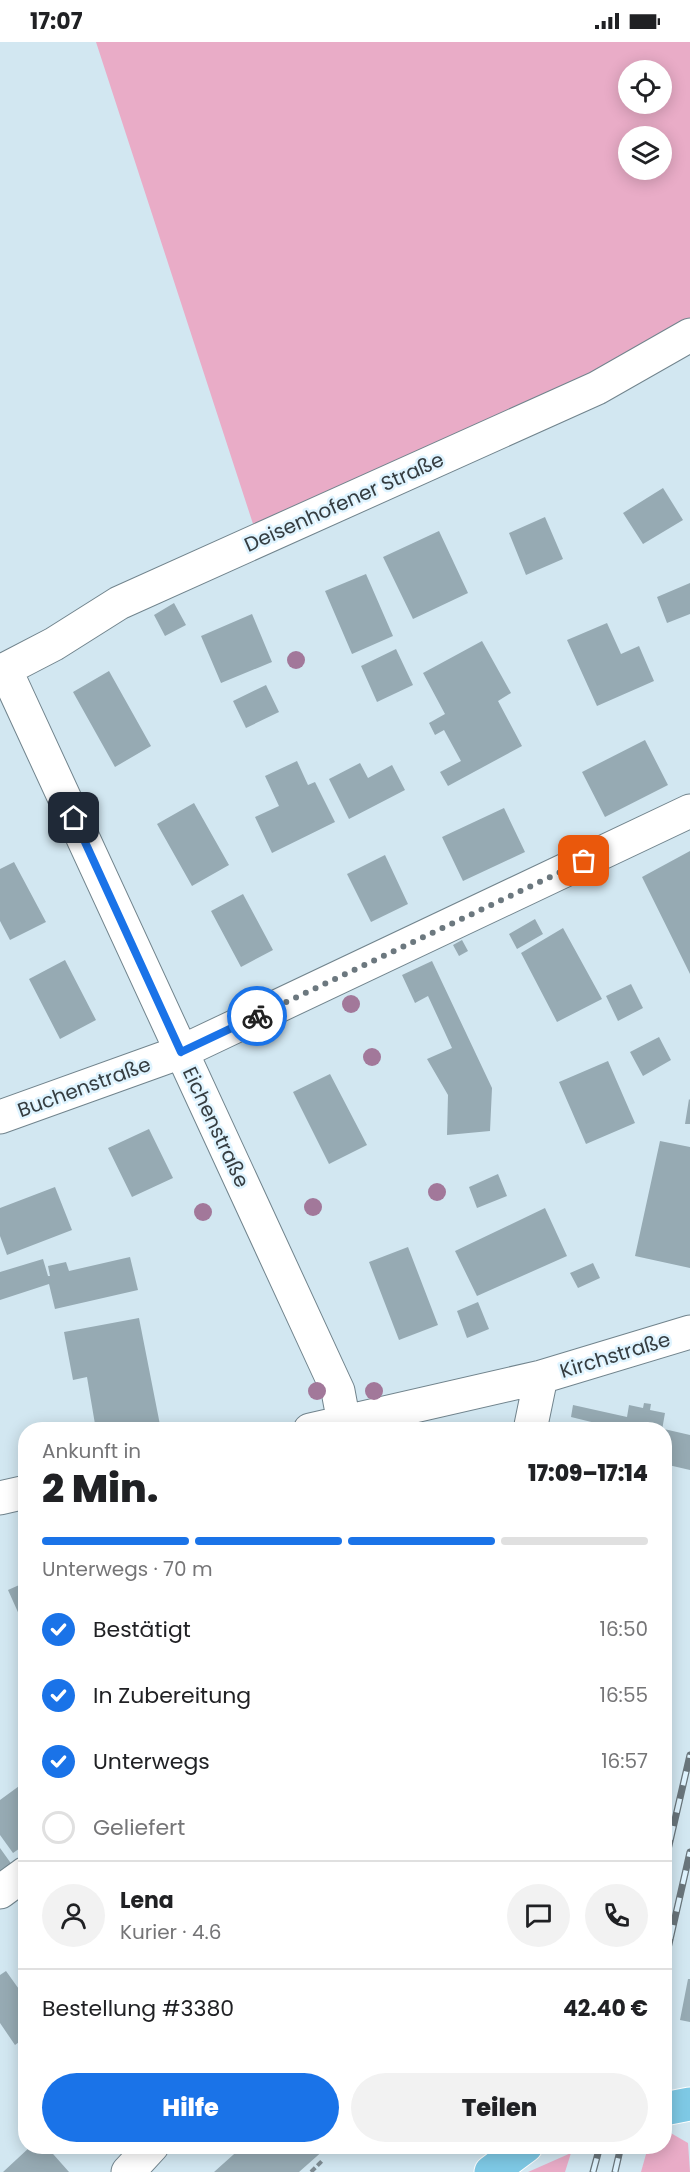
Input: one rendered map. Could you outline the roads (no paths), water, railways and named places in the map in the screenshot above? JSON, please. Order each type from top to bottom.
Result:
[{"type":"main road","points":[[672,2107],[690,2104]]},
{"type":"main road","points":[[490,2172],[515,2154]]},
{"type":"street","name":"Deisenhofener Straße","points":[[3,670],[54,644],[119,603],[597,388],[690,335]]},
{"type":"street","name":"Eichenstraße","points":[[3,670],[338,1391],[344,1422]]},
{"type":"street","name":"Buchenstraße","points":[[0,1117],[181,1052],[690,811]]},
{"type":"street","name":"Kirchstraße","points":[[348,1422],[541,1377],[690,1332]]},
{"type":"street","name":"Kirchstraße","points":[[532,1422],[541,1377]]},
{"type":"street","points":[[0,1498],[18,1494]]},
{"type":"street","points":[[0,1892],[18,1879]]},
{"type":"street","points":[[128,2172],[145,2154]]},
{"type":"railway","points":[[672,1833],[690,1755]]},
{"type":"railway","points":[[672,1931],[690,1852]]},
{"type":"railway","points":[[593,2172],[598,2154]]},
{"type":"railway","points":[[615,2172],[619,2154]]}]
